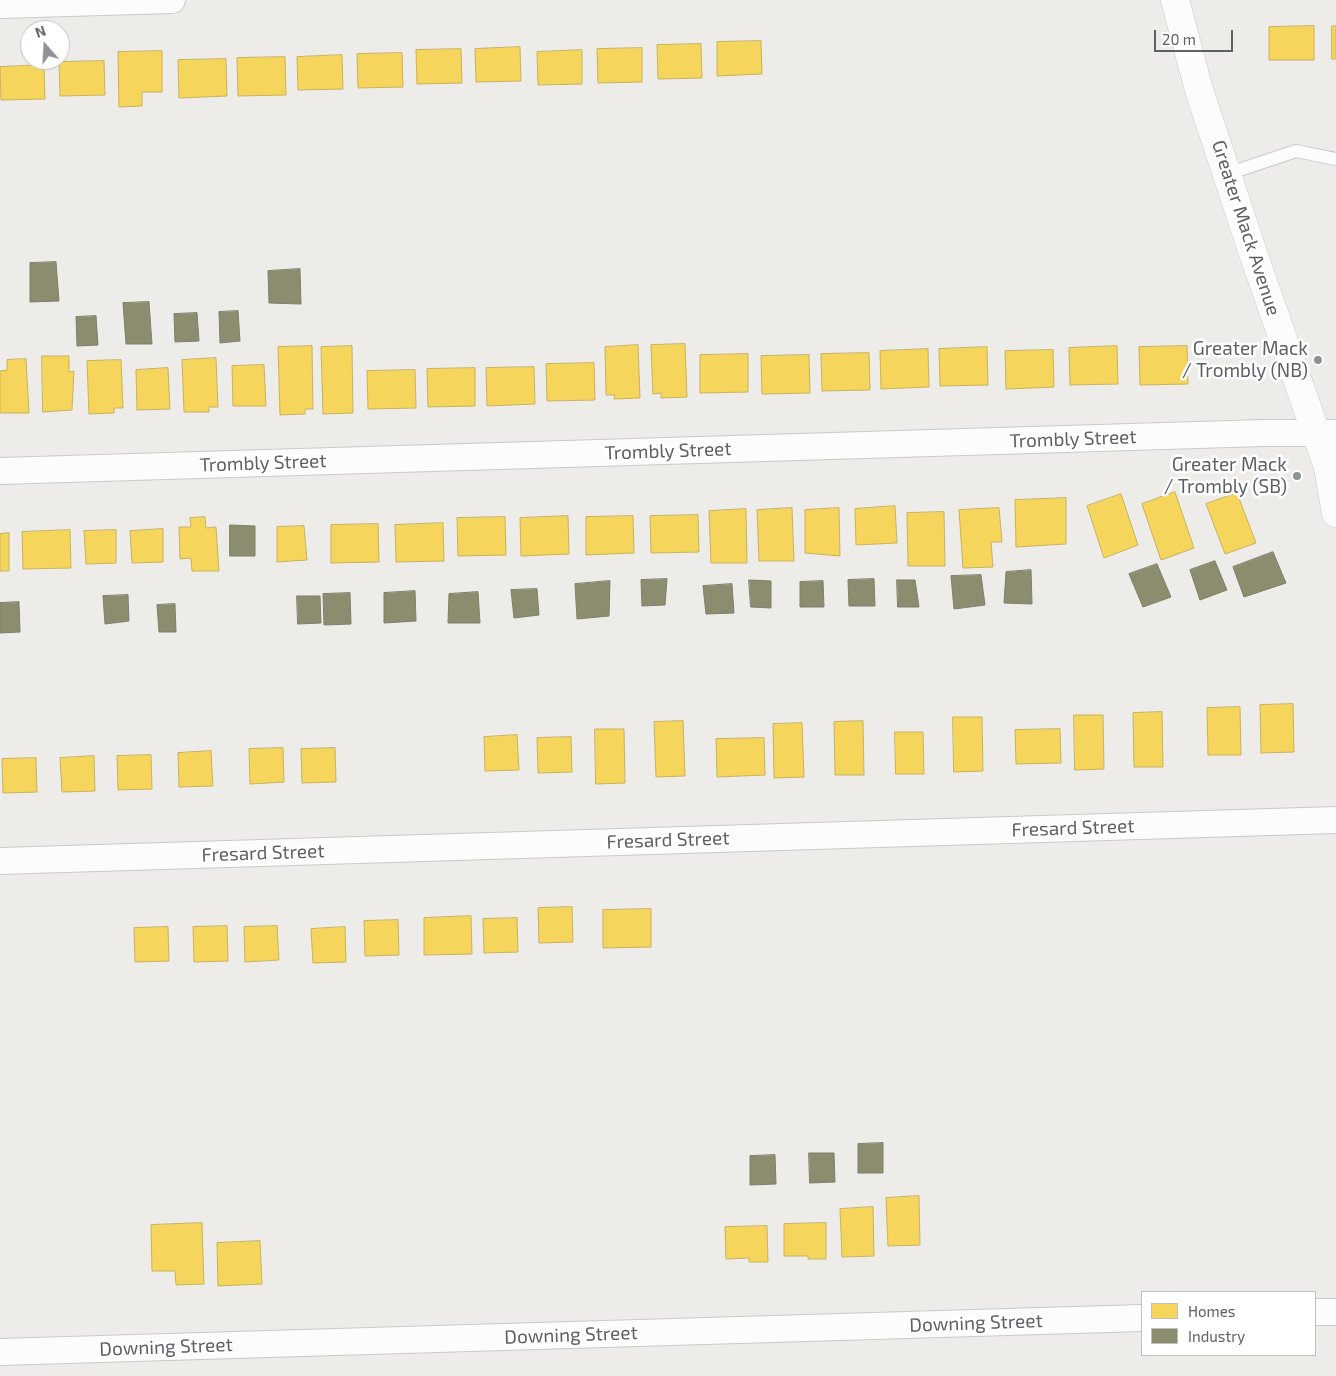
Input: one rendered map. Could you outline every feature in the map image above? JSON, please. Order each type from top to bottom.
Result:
[{"type":"street","points":[[0,5],[172,0]]},
{"type":"street","name":"Greater Mack Avenue","points":[[1175,0],[1199,90],[1257,265],[1326,433],[1328,467],[1336,513]]},
{"type":"street","name":"Trombly Street","points":[[0,471],[1264,433],[1326,433]]},
{"type":"street","name":"Fresard Street","points":[[0,861],[1336,820]]},
{"type":"street","points":[[1316,1312],[1336,1312]]},
{"type":"street","name":"Downing Street","points":[[0,1352],[1141,1318]]},
{"type":"lane","points":[[1227,174],[1296,151],[1336,158]]},
{"type":"building: Homes","points":[[1314,26],[1314,60],[1269,60],[1269,27]]},
{"type":"building: Homes","points":[[1332,26],[1336,26],[1336,59],[1332,59]]},
{"type":"building: Homes","points":[[761,41],[762,74],[717,76],[717,42]]},
{"type":"building: Homes","points":[[701,44],[702,78],[658,79],[657,45]]},
{"type":"building: Homes","points":[[520,47],[521,81],[476,82],[475,49]]},
{"type":"building: Homes","points":[[642,48],[642,82],[598,83],[597,49]]},
{"type":"building: Homes","points":[[461,49],[462,83],[417,84],[416,50]]},
{"type":"building: Homes","points":[[582,50],[582,84],[538,85],[537,52]]},
{"type":"building: Homes","points":[[162,51],[162,92],[142,92],[142,106],[119,107],[118,52]]},
{"type":"building: Homes","points":[[402,53],[403,87],[358,88],[357,54]]},
{"type":"building: Homes","points":[[342,55],[343,89],[298,90],[297,57]]},
{"type":"building: Homes","points":[[285,57],[286,95],[238,96],[237,58]]},
{"type":"building: Homes","points":[[226,59],[227,96],[179,98],[178,60]]},
{"type":"building: Homes","points":[[104,61],[105,95],[60,96],[59,70],[70,70],[70,62]]},
{"type":"building: Homes","points":[[20,66],[20,70],[44,70],[45,99],[1,100],[0,67]]},
{"type":"building: Homes","points":[[685,344],[687,397],[661,398],[661,393],[653,394],[651,345]]},
{"type":"building: Homes","points":[[638,345],[640,398],[614,399],[615,395],[606,395],[605,347]]},
{"type":"building: Homes","points":[[312,346],[313,409],[305,409],[305,414],[280,415],[278,347]]},
{"type":"building: Homes","points":[[352,346],[353,413],[323,414],[321,347]]},
{"type":"building: Homes","points":[[1117,346],[1118,384],[1070,385],[1069,348]]},
{"type":"building: Homes","points":[[1187,346],[1188,384],[1140,385],[1139,347]]},
{"type":"building: Homes","points":[[987,347],[988,385],[940,386],[939,349]]},
{"type":"building: Homes","points":[[928,349],[929,387],[881,389],[880,351]]},
{"type":"building: Homes","points":[[1053,350],[1054,387],[1006,389],[1005,351]]},
{"type":"building: Homes","points":[[869,353],[870,390],[822,391],[821,354]]},
{"type":"building: Homes","points":[[748,354],[748,392],[700,393],[700,355]]},
{"type":"building: Homes","points":[[809,355],[810,393],[762,394],[761,356]]},
{"type":"building: Homes","points":[[42,356],[69,356],[69,372],[74,371],[72,410],[43,412]]},
{"type":"building: Homes","points":[[216,358],[218,407],[209,407],[209,412],[184,412],[182,360]]},
{"type":"building: Homes","points":[[26,359],[29,413],[0,413],[0,371],[7,370],[7,360]]},
{"type":"building: Homes","points":[[121,360],[123,408],[114,408],[114,413],[89,414],[87,361]]},
{"type":"building: Homes","points":[[594,363],[595,400],[547,401],[546,364]]},
{"type":"building: Homes","points":[[264,365],[266,406],[233,406],[232,366]]},
{"type":"building: Homes","points":[[534,367],[535,404],[487,406],[486,368]]},
{"type":"building: Homes","points":[[168,368],[170,409],[137,410],[136,370]]},
{"type":"building: Homes","points":[[475,368],[475,406],[428,407],[427,369]]},
{"type":"building: Homes","points":[[415,370],[416,408],[368,409],[367,371]]},
{"type":"building: Homes","points":[[1175,492],[1194,548],[1161,560],[1142,504]]},
{"type":"building: Homes","points":[[1237,493],[1256,543],[1225,554],[1206,504]]},
{"type":"building: Homes","points":[[1121,494],[1138,545],[1104,558],[1087,506]]},
{"type":"building: Homes","points":[[1066,498],[1066,544],[1016,547],[1015,500]]},
{"type":"building: Homes","points":[[895,506],[897,543],[856,545],[855,509]]},
{"type":"building: Homes","points":[[792,508],[794,561],[759,561],[757,510]]},
{"type":"building: Homes","points":[[839,508],[840,556],[805,553],[805,510]]},
{"type":"building: Homes","points":[[999,508],[1002,542],[991,542],[993,567],[963,568],[959,510]]},
{"type":"building: Homes","points":[[746,509],[747,563],[711,563],[709,511]]},
{"type":"building: Homes","points":[[944,512],[945,566],[908,566],[907,513]]},
{"type":"building: Homes","points":[[698,515],[699,552],[651,553],[650,516]]},
{"type":"building: Homes","points":[[568,516],[569,554],[521,556],[520,518]]},
{"type":"building: Homes","points":[[633,516],[634,553],[586,555],[586,517]]},
{"type":"building: Homes","points":[[205,517],[206,528],[216,527],[219,571],[192,571],[191,558],[180,559],[179,527],[191,527],[190,518]]},
{"type":"building: Homes","points":[[505,517],[506,555],[458,556],[457,518]]},
{"type":"building: Homes","points":[[443,523],[444,561],[396,562],[395,525]]},
{"type":"building: Homes","points":[[378,524],[379,562],[331,563],[331,525]]},
{"type":"building: Homes","points":[[304,526],[307,560],[277,562],[277,527]]},
{"type":"building: Homes","points":[[163,529],[163,562],[132,563],[130,531]]},
{"type":"building: Homes","points":[[70,530],[71,568],[23,569],[22,532]]},
{"type":"building: Homes","points":[[116,530],[116,563],[86,564],[84,531]]},
{"type":"building: Homes","points":[[9,533],[9,571],[0,571],[0,534]]},
{"type":"building: Homes","points":[[1293,704],[1294,752],[1261,753],[1260,705]]},
{"type":"building: Homes","points":[[1240,707],[1241,755],[1208,755],[1207,708]]},
{"type":"building: Homes","points":[[1162,712],[1163,767],[1134,767],[1133,713]]},
{"type":"building: Homes","points":[[1074,715],[1103,715],[1104,769],[1075,770]]},
{"type":"building: Homes","points":[[953,717],[982,717],[983,771],[954,772]]},
{"type":"building: Homes","points":[[683,721],[685,776],[656,777],[654,722]]},
{"type":"building: Homes","points":[[863,721],[864,775],[835,775],[834,722]]},
{"type":"building: Homes","points":[[802,723],[804,777],[774,778],[773,724]]},
{"type":"building: Homes","points":[[595,729],[624,729],[625,783],[596,784]]},
{"type":"building: Homes","points":[[1060,729],[1061,763],[1016,764],[1015,730]]},
{"type":"building: Homes","points":[[895,732],[923,732],[924,774],[896,774]]},
{"type":"building: Homes","points":[[517,735],[519,770],[485,771],[484,737]]},
{"type":"building: Homes","points":[[571,737],[572,772],[538,773],[537,738]]},
{"type":"building: Homes","points":[[764,738],[765,775],[717,777],[716,739]]},
{"type":"building: Homes","points":[[283,748],[284,782],[250,784],[249,749]]},
{"type":"building: Homes","points":[[335,748],[336,782],[302,783],[301,749]]},
{"type":"building: Homes","points":[[211,751],[213,786],[179,787],[178,753]]},
{"type":"building: Homes","points":[[151,755],[152,789],[118,790],[117,756]]},
{"type":"building: Homes","points":[[94,756],[95,791],[62,792],[60,758]]},
{"type":"building: Homes","points":[[36,758],[37,792],[3,793],[2,759]]},
{"type":"building: Homes","points":[[572,907],[573,942],[539,943],[538,908]]},
{"type":"building: Homes","points":[[651,909],[651,947],[603,948],[603,910]]},
{"type":"building: Homes","points":[[471,916],[472,954],[424,955],[424,918]]},
{"type":"building: Homes","points":[[517,918],[518,952],[484,953],[483,919]]},
{"type":"building: Homes","points":[[398,920],[399,955],[365,956],[364,921]]},
{"type":"building: Homes","points":[[227,926],[228,961],[194,962],[193,927]]},
{"type":"building: Homes","points":[[277,926],[279,960],[245,962],[244,927]]},
{"type":"building: Homes","points":[[168,927],[169,961],[135,962],[134,928]]},
{"type":"building: Homes","points":[[345,927],[346,962],[313,963],[311,929]]},
{"type":"building: Homes","points":[[919,1196],[920,1245],[888,1246],[886,1198]]},
{"type":"building: Homes","points":[[873,1207],[874,1256],[842,1257],[840,1209]]},
{"type":"building: Homes","points":[[202,1223],[204,1284],[176,1285],[175,1271],[152,1271],[151,1225]]},
{"type":"building: Homes","points":[[826,1223],[826,1259],[808,1259],[808,1256],[784,1256],[784,1224]]},
{"type":"building: Homes","points":[[767,1226],[768,1262],[749,1262],[749,1258],[726,1259],[725,1227]]},
{"type":"building: Homes","points":[[260,1241],[262,1284],[218,1286],[217,1243]]},
{"type":"building: Industry","points":[[56,262],[59,301],[30,302],[30,263]]},
{"type":"building: Industry","points":[[300,269],[301,304],[269,303],[268,271]]},
{"type":"building: Industry","points":[[149,302],[152,344],[126,344],[123,303]]},
{"type":"building: Industry","points":[[238,311],[240,341],[220,343],[219,312]]},
{"type":"building: Industry","points":[[197,313],[199,341],[175,342],[174,314]]},
{"type":"building: Industry","points":[[96,316],[98,345],[77,346],[76,317]]},
{"type":"building: Industry","points":[[230,525],[255,526],[255,556],[230,556]]},
{"type":"building: Industry","points":[[1273,552],[1286,583],[1244,597],[1233,567]]},
{"type":"building: Industry","points":[[1215,561],[1227,590],[1200,600],[1190,570]]},
{"type":"building: Industry","points":[[1157,564],[1171,597],[1143,607],[1129,574]]},
{"type":"building: Industry","points":[[1031,570],[1032,604],[1004,603],[1006,572]]},
{"type":"building: Industry","points":[[981,575],[985,605],[954,609],[951,576]]},
{"type":"building: Industry","points":[[667,579],[665,605],[642,606],[641,580]]},
{"type":"building: Industry","points":[[874,579],[875,606],[849,606],[848,580]]},
{"type":"building: Industry","points":[[749,580],[771,581],[771,608],[751,607]]},
{"type":"building: Industry","points":[[897,580],[915,580],[919,607],[898,607]]},
{"type":"building: Industry","points":[[610,581],[609,616],[577,619],[575,584]]},
{"type":"building: Industry","points":[[823,581],[824,607],[800,607],[800,582]]},
{"type":"building: Industry","points":[[732,584],[734,613],[706,614],[703,586]]},
{"type":"building: Industry","points":[[537,589],[539,615],[514,618],[511,590]]},
{"type":"building: Industry","points":[[415,591],[416,621],[384,623],[384,593]]},
{"type":"building: Industry","points":[[478,592],[480,623],[448,623],[449,594]]},
{"type":"building: Industry","points":[[350,593],[351,624],[324,625],[323,594]]},
{"type":"building: Industry","points":[[128,595],[129,621],[105,624],[103,596]]},
{"type":"building: Industry","points":[[297,596],[320,596],[321,623],[298,624]]},
{"type":"building: Industry","points":[[19,602],[20,632],[0,633],[0,603]]},
{"type":"building: Industry","points":[[175,604],[176,632],[159,632],[157,605]]},
{"type":"building: Industry","points":[[883,1143],[883,1173],[858,1173],[858,1144]]},
{"type":"building: Industry","points":[[809,1153],[834,1153],[835,1182],[810,1183]]},
{"type":"building: Industry","points":[[775,1155],[776,1184],[750,1185],[750,1156]]},
{"type":"place","name":"Greater Mack / Trombly (NB)","points":[[1318,360]]},
{"type":"place","name":"Greater Mack / Trombly (SB)","points":[[1297,476]]}]
